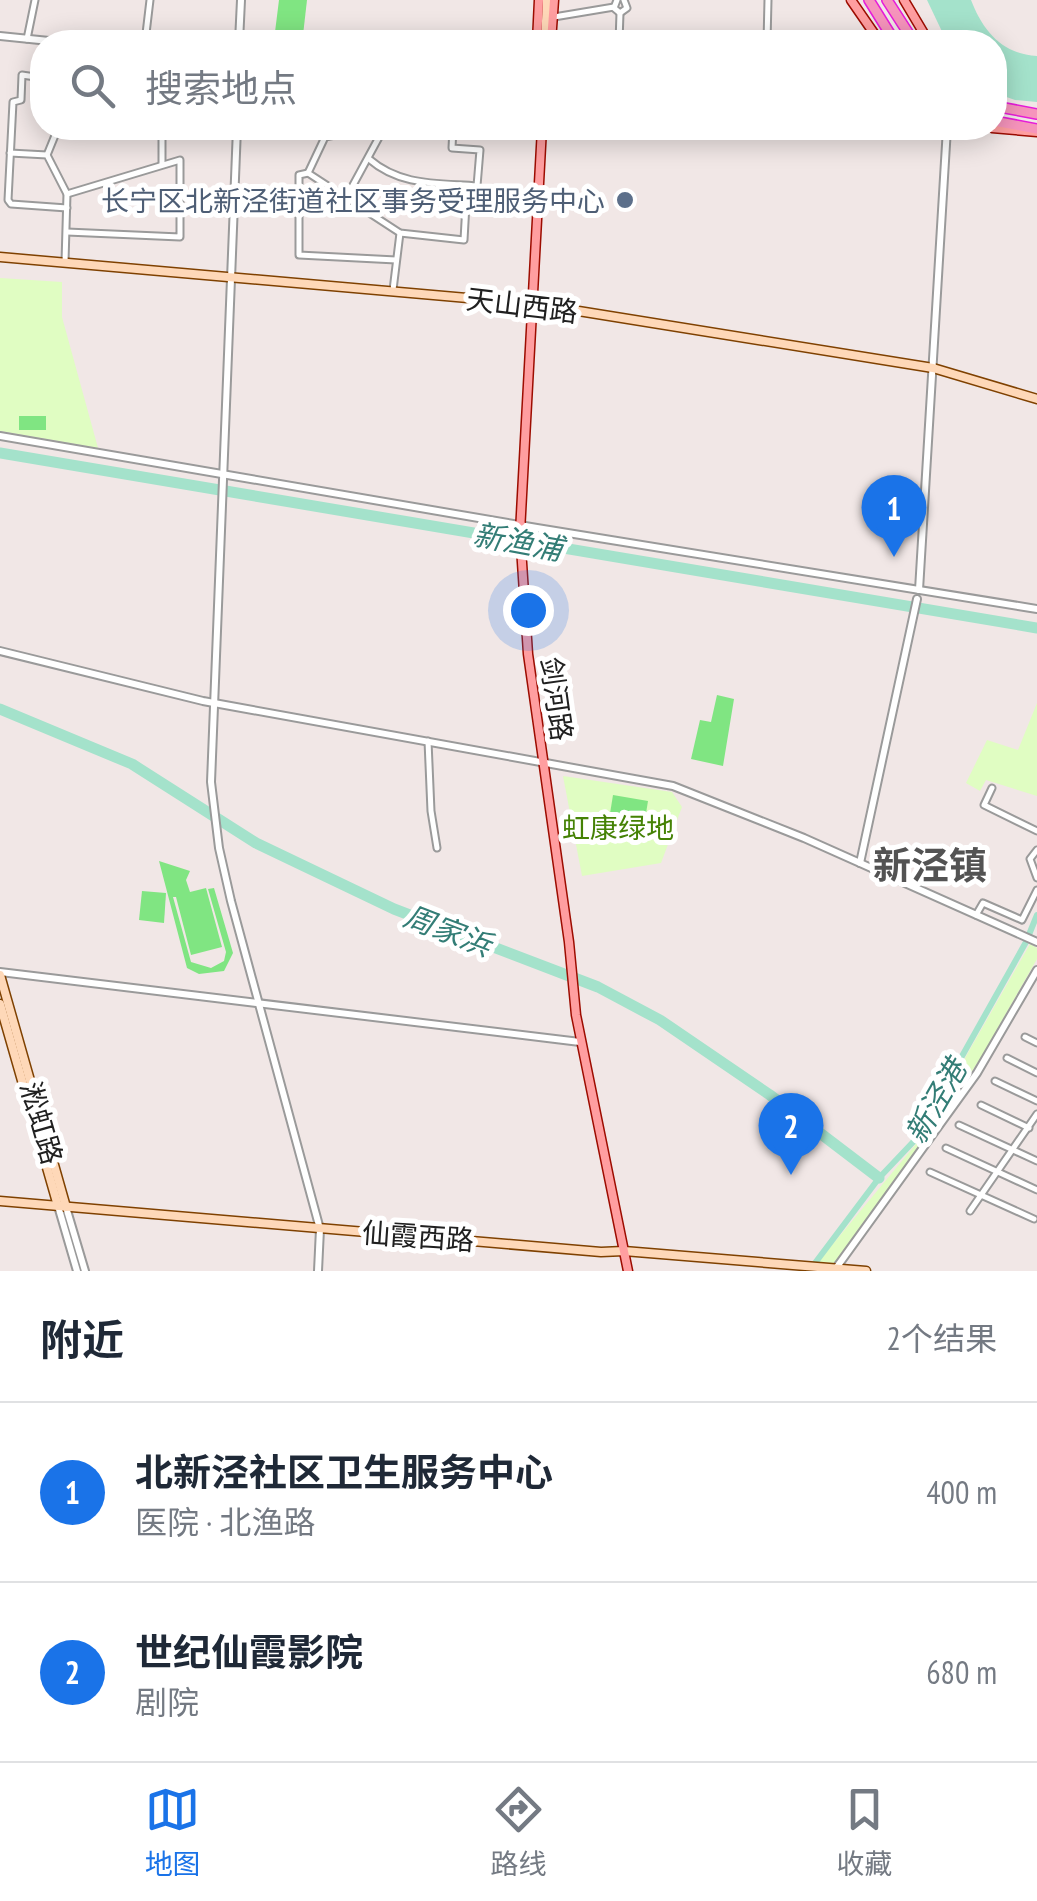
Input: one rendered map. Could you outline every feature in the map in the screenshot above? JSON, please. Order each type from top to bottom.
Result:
[{"type":"highway","points":[[869,0],[888,30]]},
{"type":"highway","points":[[887,0],[906,30]]},
{"type":"highway","points":[[1007,110],[1037,116]]},
{"type":"highway","points":[[1007,126],[1036,130]]},
{"type":"main road","points":[[538,30],[539,0]]},
{"type":"main road","points":[[551,0],[554,16],[551,30]]},
{"type":"main road","points":[[549,30],[551,0]]},
{"type":"main road","points":[[852,0],[872,30]]},
{"type":"main road","points":[[904,0],[922,30]]},
{"type":"main road","name":"剑河路","points":[[542,140],[520,551],[528,654],[580,1042],[628,1271]]},
{"type":"main road","name":"天山西路","points":[[0,257],[535,304],[934,368],[1037,398]]},
{"type":"main road","name":"淞虹路","points":[[0,974],[62,1207]]},
{"type":"main road","name":"淞虹路","points":[[0,1004],[62,1207]]},
{"type":"main road","name":"仙霞西路","points":[[0,1201],[866,1271]]},
{"type":"street","points":[[0,36],[28,39],[35,0]]},
{"type":"street","points":[[147,30],[150,0]]},
{"type":"street","points":[[240,30],[241,0]]},
{"type":"street","points":[[767,30],[768,0]]},
{"type":"street","points":[[554,16],[618,2],[627,8],[620,12]]},
{"type":"street","points":[[618,2],[619,30]]},
{"type":"street","points":[[30,76],[22,75],[21,100],[13,102],[8,200],[11,204],[68,208]]},
{"type":"street","points":[[53,140],[47,155],[67,194],[65,262]]},
{"type":"street","points":[[162,140],[162,165]]},
{"type":"street","points":[[237,140],[211,782],[218,848],[320,1229],[318,1271]]},
{"type":"street","points":[[308,174],[325,140]]},
{"type":"street","points":[[346,198],[378,140]]},
{"type":"street","points":[[369,159],[386,174],[416,181],[477,186],[480,150],[452,148],[453,140]]},
{"type":"street","points":[[860,863],[918,595],[947,140]]},
{"type":"street","points":[[10,153],[47,155]]},
{"type":"street","points":[[67,194],[180,160],[180,237],[67,232]]},
{"type":"street","points":[[396,260],[298,255],[300,175],[308,174],[400,233],[464,240],[467,186]]},
{"type":"street","points":[[393,290],[400,233]]},
{"type":"street","points":[[0,436],[222,478],[918,595],[1037,609]]},
{"type":"street","points":[[0,650],[214,702],[672,786],[860,863],[1037,942]]},
{"type":"street","points":[[428,740],[437,848]]},
{"type":"street","points":[[992,788],[984,805],[1037,831]]},
{"type":"street","points":[[1037,850],[1030,859],[1037,878]]},
{"type":"street","points":[[976,915],[983,903],[1022,920],[1037,890]]},
{"type":"street","points":[[835,1270],[977,1073],[1037,970]]},
{"type":"street","points":[[0,974],[580,1042]]},
{"type":"street","points":[[1025,1037],[1037,1043]]},
{"type":"street","points":[[1007,1058],[1037,1073]]},
{"type":"street","points":[[994,1080],[1037,1101]]},
{"type":"street","points":[[981,1104],[1030,1128]]},
{"type":"street","points":[[970,1210],[1037,1114]]},
{"type":"street","points":[[959,1125],[1037,1162]]},
{"type":"street","points":[[946,1148],[1037,1190]]},
{"type":"street","points":[[930,1172],[1034,1219]]},
{"type":"street","name":"淞虹路","points":[[62,1207],[81,1270]]},
{"type":"green space","points":[[279,0],[307,0],[304,30],[275,30]]},
{"type":"green space","points":[[0,278],[62,282],[62,317],[98,448],[0,431]]},
{"type":"green space","points":[[19,416],[46,416],[46,430],[19,430]]},
{"type":"green space","points":[[717,695],[734,699],[723,766],[691,759],[700,720],[711,722]]},
{"type":"green space","points":[[1037,703],[1037,796],[986,780],[980,791],[966,783],[987,740],[1018,750]]},
{"type":"green space","name":"虹康绿地","points":[[563,776],[672,792],[682,807],[661,863],[582,876]]},
{"type":"green space","points":[[613,795],[648,801],[643,832],[608,826]]},
{"type":"green space","points":[[159,861],[190,871],[186,880],[190,892],[206,888],[222,947],[191,955],[173,897],[191,962],[211,968],[224,961],[226,952],[208,889],[214,888],[233,953],[224,971],[199,974],[187,968]]},
{"type":"green space","points":[[142,891],[166,893],[164,923],[139,920]]},
{"type":"green space","points":[[1030,944],[1037,948],[1037,959],[982,1056],[930,1134],[835,1263],[818,1262],[916,1144]]},
{"type":"shaded area","points":[[927,0],[971,0],[987,30],[941,30]]},
{"type":"shaded area","points":[[1007,48],[1037,56],[1037,102],[1007,97]]},
{"type":"waterway","name":"新渔浦","points":[[0,453],[1037,628]]},
{"type":"waterway","name":"周家浜","points":[[0,709],[132,764],[256,843],[394,909],[598,987],[660,1020],[770,1095],[879,1178]]},
{"type":"waterway","name":"新泾港","points":[[809,1271],[879,1178],[915,1140],[1026,942],[1037,915]]},
{"type":"place","name":"长宁区北新泾街道社区事务受理服务中心","points":[[625,200]]},
{"type":"place","name":"北新泾社区卫生服务中心","points":[[894,557]]},
{"type":"place","name":"世纪仙霞影院","points":[[791,1175]]},
{"type":"district","name":"新泾镇","points":[[930,864]]}]
